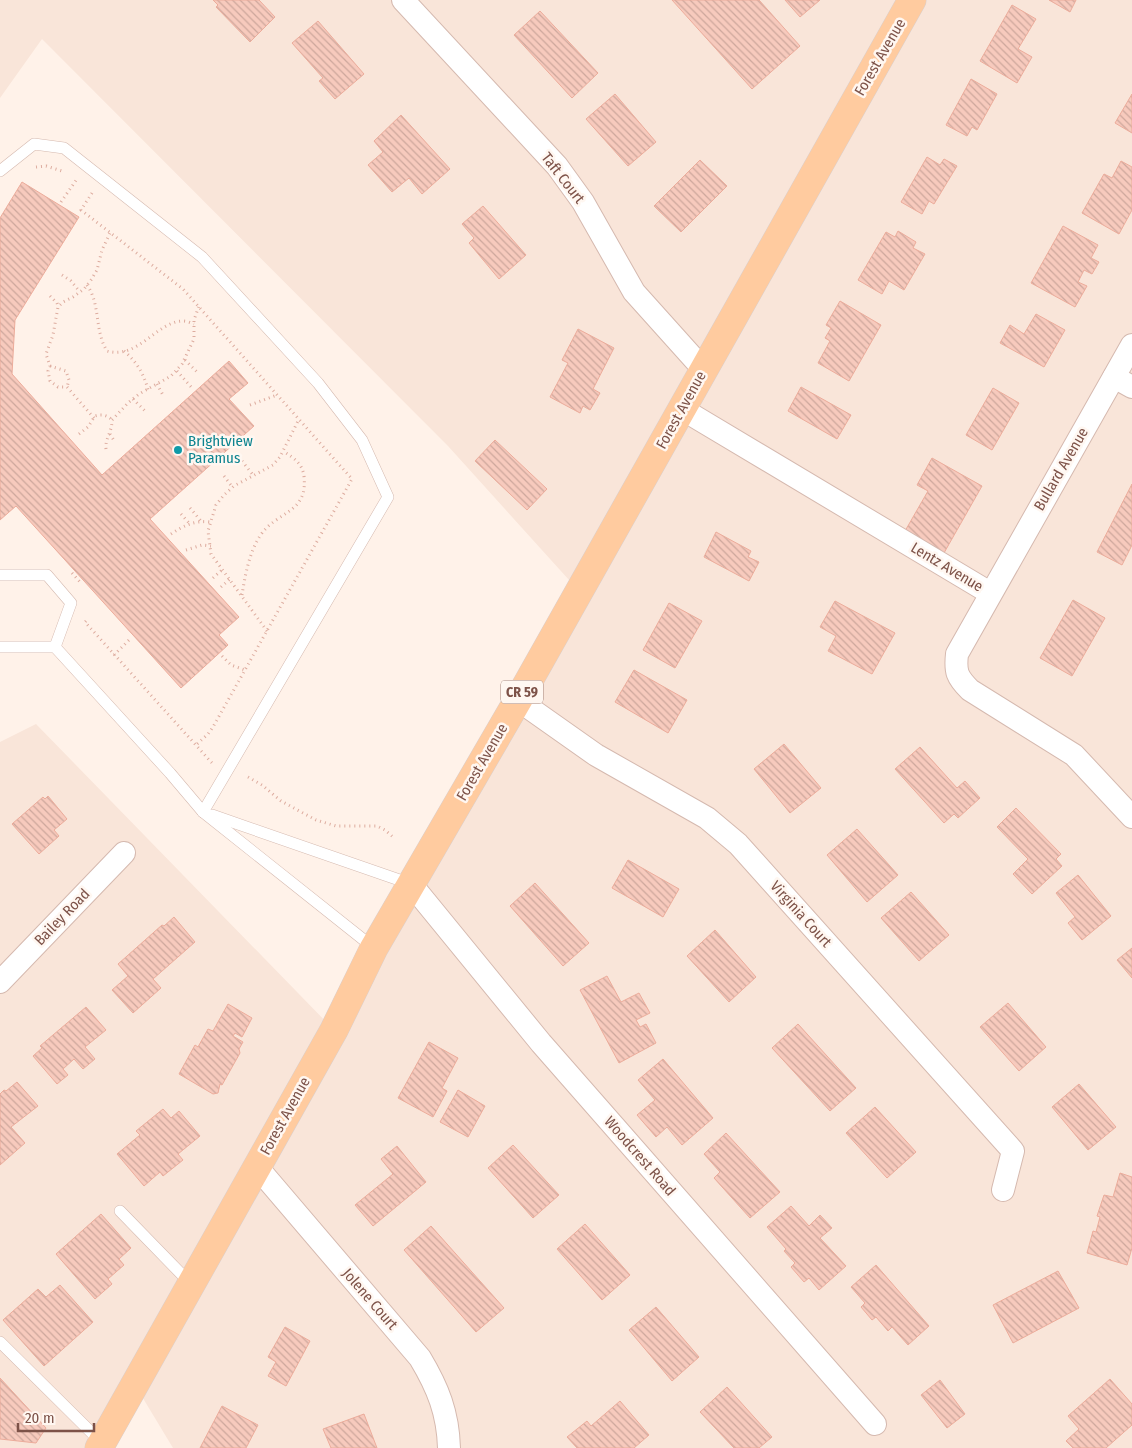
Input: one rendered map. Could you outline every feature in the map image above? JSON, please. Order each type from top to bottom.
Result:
[{"type":"main road","name":"Forest Avenue","points":[[100,1446],[334,1030],[374,948],[518,700],[912,0]]},
{"type":"street","name":"Taft Court","points":[[403,0],[557,166],[583,202],[634,292],[704,370]]},
{"type":"street","name":"Bullard Avenue","points":[[990,593],[1123,382],[1132,345]]},
{"type":"street","name":"Lentz Avenue","points":[[682,409],[990,593],[957,654],[955,668],[960,680],[970,690],[1074,754],[1132,817]]},
{"type":"street","name":"Virginia Court","points":[[518,700],[596,755],[707,818],[738,844],[1013,1151],[1002,1190]]},
{"type":"street","name":"Bailey Road","points":[[0,982],[124,853]]},
{"type":"street","name":"Woodcrest Road","points":[[411,884],[541,1043],[875,1424]]},
{"type":"street","name":"Jolene Court","points":[[257,1167],[420,1358],[435,1383],[445,1411],[449,1448]]},
{"type":"lane","points":[[0,171],[34,144],[64,148],[202,257],[318,383],[362,440],[388,497],[202,812]]},
{"type":"lane","points":[[0,575],[47,575],[71,603],[55,647]]},
{"type":"lane","points":[[0,647],[55,647],[202,812],[374,948]]},
{"type":"lane","points":[[202,812],[411,884]]},
{"type":"lane","points":[[120,1211],[191,1284]]},
{"type":"lane","points":[[0,1342],[100,1446]]},
{"type":"path","points":[[35,167],[46,166],[65,172]]},
{"type":"path","points":[[61,202],[76,179],[82,183]]},
{"type":"path","points":[[88,188],[93,192],[81,210],[183,288],[352,479],[208,734],[196,745]]},
{"type":"path","points":[[58,307],[87,285],[97,270],[102,250],[110,233]]},
{"type":"path","points":[[62,275],[80,292]]},
{"type":"path","points":[[87,285],[92,292],[95,302],[96,321],[107,351],[124,351],[144,342],[167,325],[184,321],[194,324]]},
{"type":"path","points":[[50,296],[57,303],[58,307],[53,335],[46,354],[50,366],[48,371],[50,381],[58,387],[67,387],[94,418]]},
{"type":"path","points":[[106,449],[112,430],[112,420],[133,399],[171,376],[185,360],[194,339],[194,324],[199,306]]},
{"type":"path","points":[[124,351],[137,364],[143,374],[148,390]]},
{"type":"path","points":[[185,360],[197,372]]},
{"type":"path","points":[[50,366],[66,371],[69,380],[67,387]]},
{"type":"path","points":[[176,370],[193,389]]},
{"type":"path","points":[[157,384],[164,397]]},
{"type":"path","points":[[250,405],[277,394]]},
{"type":"path","points":[[133,399],[147,413]]},
{"type":"path","points":[[79,434],[88,427],[95,416],[102,414],[112,420]]},
{"type":"path","points":[[267,631],[211,554],[208,531],[216,505],[233,488],[273,465],[283,451],[299,419]]},
{"type":"path","points":[[110,434],[115,442]]},
{"type":"path","points":[[242,596],[249,564],[260,536],[268,527],[297,505],[304,495],[303,470],[296,459],[283,451]]},
{"type":"path","points":[[242,461],[253,475]]},
{"type":"path","points":[[224,476],[233,488]]},
{"type":"path","points":[[190,508],[201,521]]},
{"type":"path","points":[[181,514],[190,524]]},
{"type":"path","points":[[171,534],[190,524],[201,521],[210,522]]},
{"type":"path","points":[[186,550],[211,546]]},
{"type":"path","points":[[213,578],[223,569]]},
{"type":"path","points":[[70,571],[80,581],[84,589]]},
{"type":"path","points":[[221,587],[230,579]]},
{"type":"path","points":[[87,616],[85,622],[216,768]]},
{"type":"path","points":[[114,655],[131,638]]},
{"type":"path","points":[[222,656],[231,665],[245,670]]},
{"type":"path","points":[[248,777],[262,785],[281,801],[316,820],[336,826],[376,826],[385,830],[393,837]]},
{"type":"shaded area","points":[[0,0],[1132,0],[1132,1448],[173,1448],[135,1385],[100,1448],[0,1448],[0,742],[36,724],[334,1030],[579,591],[448,446],[42,39],[0,98]]},
{"type":"building","points":[[213,0],[259,0],[275,17],[250,42],[216,7],[218,5]]},
{"type":"building","points":[[672,0],[759,0],[800,46],[752,89]]},
{"type":"building","points":[[785,0],[820,0],[800,17]]},
{"type":"building","points":[[1049,0],[1076,0],[1070,12]]},
{"type":"building","points":[[1012,5],[1036,19],[1018,49],[1032,57],[1017,83],[980,61]]},
{"type":"building","points":[[540,11],[598,73],[572,98],[514,35]]},
{"type":"building","points":[[318,21],[364,74],[335,99],[319,81],[323,78],[292,43]]},
{"type":"building","points":[[971,79],[997,94],[977,130],[972,127],[967,136],[946,125]]},
{"type":"building","points":[[615,94],[656,142],[628,166],[586,119]]},
{"type":"building","points":[[1132,94],[1132,133],[1115,123]]},
{"type":"building","points":[[401,115],[450,169],[422,194],[409,178],[392,192],[368,165],[383,152],[374,141]]},
{"type":"building","points":[[927,157],[940,165],[944,159],[957,166],[934,204],[929,201],[922,214],[901,202]]},
{"type":"building","points":[[700,160],[727,186],[681,232],[654,206]]},
{"type":"building","points":[[1121,161],[1132,167],[1132,210],[1119,234],[1082,213],[1104,174],[1112,178]]},
{"type":"building","name":"Brightview Paramus","points":[[22,182],[79,217],[15,320],[12,374],[102,475],[229,361],[248,383],[229,399],[254,426],[150,519],[239,617],[219,635],[228,645],[181,688],[16,506],[0,520],[0,218]]},
{"type":"building","points":[[483,206],[526,255],[499,279],[469,243],[474,238],[462,224]]},
{"type":"building","points":[[1063,226],[1098,245],[1091,258],[1099,262],[1092,274],[1084,270],[1078,282],[1087,286],[1075,307],[1031,283]]},
{"type":"building","points":[[898,231],[916,242],[913,248],[925,254],[904,290],[889,281],[882,294],[858,280],[886,232],[895,237]]},
{"type":"building","points":[[840,301],[881,325],[849,381],[818,363],[830,341],[825,338],[831,328],[826,325]]},
{"type":"building","points":[[1036,314],[1065,330],[1044,367],[1000,343],[1010,325],[1024,334]]},
{"type":"building","points":[[578,329],[614,348],[593,389],[600,393],[590,410],[583,406],[580,413],[550,397],[568,363],[562,360]]},
{"type":"building","points":[[801,387],[851,415],[837,439],[788,411]]},
{"type":"building","points":[[993,388],[1019,403],[992,450],[966,435]]},
{"type":"building","points":[[495,440],[547,489],[527,510],[475,461]]},
{"type":"building","points":[[932,458],[982,486],[940,560],[901,538],[928,491],[917,485]]},
{"type":"building","points":[[1132,484],[1132,545],[1122,565],[1097,552]]},
{"type":"building","points":[[716,532],[751,551],[748,557],[759,562],[749,581],[704,557]]},
{"type":"building","points":[[1073,600],[1105,618],[1072,676],[1040,658]]},
{"type":"building","points":[[835,601],[895,633],[872,674],[828,651],[836,636],[820,627]]},
{"type":"building","points":[[669,603],[702,621],[675,668],[643,650]]},
{"type":"building","points":[[634,670],[687,700],[668,733],[615,702]]},
{"type":"building","points":[[784,744],[821,788],[790,813],[754,769]]},
{"type":"building","points":[[920,747],[957,788],[965,781],[980,798],[958,818],[954,814],[944,823],[895,769]]},
{"type":"building","points":[[48,796],[67,819],[54,830],[59,836],[39,854],[12,824],[43,797],[45,799]]},
{"type":"building","points":[[1016,808],[1061,854],[1056,859],[1062,866],[1032,894],[1013,874],[1028,859],[997,827]]},
{"type":"building","points":[[857,829],[898,875],[867,902],[827,855]]},
{"type":"building","points":[[628,860],[679,889],[663,917],[612,888]]},
{"type":"building","points":[[1078,875],[1111,916],[1082,940],[1068,923],[1075,917],[1056,893]]},
{"type":"building","points":[[535,883],[589,943],[563,966],[510,906]]},
{"type":"building","points":[[911,892],[949,935],[919,961],[881,918]]},
{"type":"building","points":[[174,917],[195,942],[153,979],[161,988],[133,1013],[112,990],[128,976],[118,964],[162,925],[164,926]]},
{"type":"building","points":[[715,930],[756,977],[729,1002],[687,956]]},
{"type":"building","points":[[1132,948],[1132,978],[1117,960]]},
{"type":"building","points":[[607,976],[621,1002],[639,993],[650,1013],[636,1020],[640,1027],[646,1024],[656,1043],[619,1063],[580,990]]},
{"type":"building","points":[[1008,1003],[1046,1047],[1019,1071],[980,1027]]},
{"type":"building","points":[[228,1004],[252,1018],[242,1037],[235,1033],[233,1036],[243,1042],[239,1049],[240,1053],[222,1085],[220,1084],[218,1093],[213,1094],[179,1074],[195,1045],[198,1047],[208,1029],[213,1031]]},
{"type":"building","points":[[86,1007],[106,1030],[85,1047],[95,1059],[83,1069],[74,1059],[63,1069],[68,1075],[57,1084],[33,1056],[42,1048],[40,1046]]},
{"type":"building","points":[[798,1024],[856,1088],[830,1111],[772,1048]]},
{"type":"building","points":[[429,1042],[458,1058],[442,1088],[447,1091],[433,1117],[398,1098]]},
{"type":"building","points":[[663,1059],[713,1118],[682,1145],[667,1127],[656,1137],[637,1115],[655,1100],[638,1080]]},
{"type":"building","points":[[17,1082],[38,1106],[11,1127],[25,1143],[0,1165],[0,1094]]},
{"type":"building","points":[[1079,1084],[1116,1127],[1088,1150],[1052,1107]]},
{"type":"building","points":[[458,1090],[485,1106],[468,1137],[440,1122]]},
{"type":"building","points":[[875,1107],[916,1152],[887,1178],[846,1133]]},
{"type":"building","points":[[163,1109],[171,1118],[179,1111],[200,1136],[178,1154],[183,1160],[163,1176],[160,1172],[144,1186],[117,1154],[140,1135],[136,1131]]},
{"type":"building","points":[[726,1133],[780,1192],[750,1218],[714,1178],[720,1172],[704,1154]]},
{"type":"building","points":[[513,1145],[559,1195],[533,1218],[488,1168]]},
{"type":"building","points":[[397,1146],[426,1182],[373,1226],[355,1205],[393,1174],[381,1159]]},
{"type":"building","points":[[1120,1173],[1132,1177],[1132,1248],[1127,1265],[1087,1253],[1093,1231],[1096,1232],[1100,1217],[1097,1216],[1104,1195],[1113,1197]]},
{"type":"building","points":[[791,1206],[809,1226],[820,1215],[832,1228],[820,1238],[846,1266],[819,1290],[809,1278],[804,1282],[791,1267],[795,1263],[767,1227]]},
{"type":"building","points":[[101,1214],[131,1248],[119,1259],[124,1265],[108,1279],[112,1284],[95,1299],[56,1254]]},
{"type":"building","points":[[585,1224],[630,1275],[602,1300],[557,1249]]},
{"type":"building","points":[[431,1226],[504,1308],[476,1332],[404,1250]]},
{"type":"building","points":[[876,1265],[929,1326],[908,1345],[892,1327],[888,1331],[876,1317],[872,1320],[861,1307],[865,1303],[851,1287]]},
{"type":"building","points":[[1058,1271],[1079,1308],[1013,1343],[993,1305]]},
{"type":"building","points":[[60,1285],[93,1322],[44,1366],[3,1320],[38,1289],[46,1297]]},
{"type":"building","points":[[656,1307],[699,1357],[672,1381],[629,1330]]},
{"type":"building","points":[[285,1327],[310,1341],[286,1386],[268,1376],[276,1362],[268,1357]]},
{"type":"building","points":[[0,1378],[46,1428],[36,1443],[0,1439]]},
{"type":"building","points":[[1110,1379],[1132,1404],[1132,1425],[1106,1448],[1073,1448],[1066,1441],[1079,1429],[1068,1416]]},
{"type":"building","points":[[940,1380],[965,1414],[947,1428],[921,1395]]},
{"type":"building","points":[[727,1387],[772,1437],[759,1448],[734,1448],[700,1412]]},
{"type":"building","points":[[620,1401],[649,1435],[634,1448],[577,1448],[567,1437],[587,1421],[591,1426]]},
{"type":"building","points":[[222,1406],[258,1425],[246,1448],[200,1448]]},
{"type":"building","points":[[364,1414],[377,1448],[331,1448],[323,1429]]},
{"type":"place","name":"Brightview Paramus","points":[[178,450]]}]
